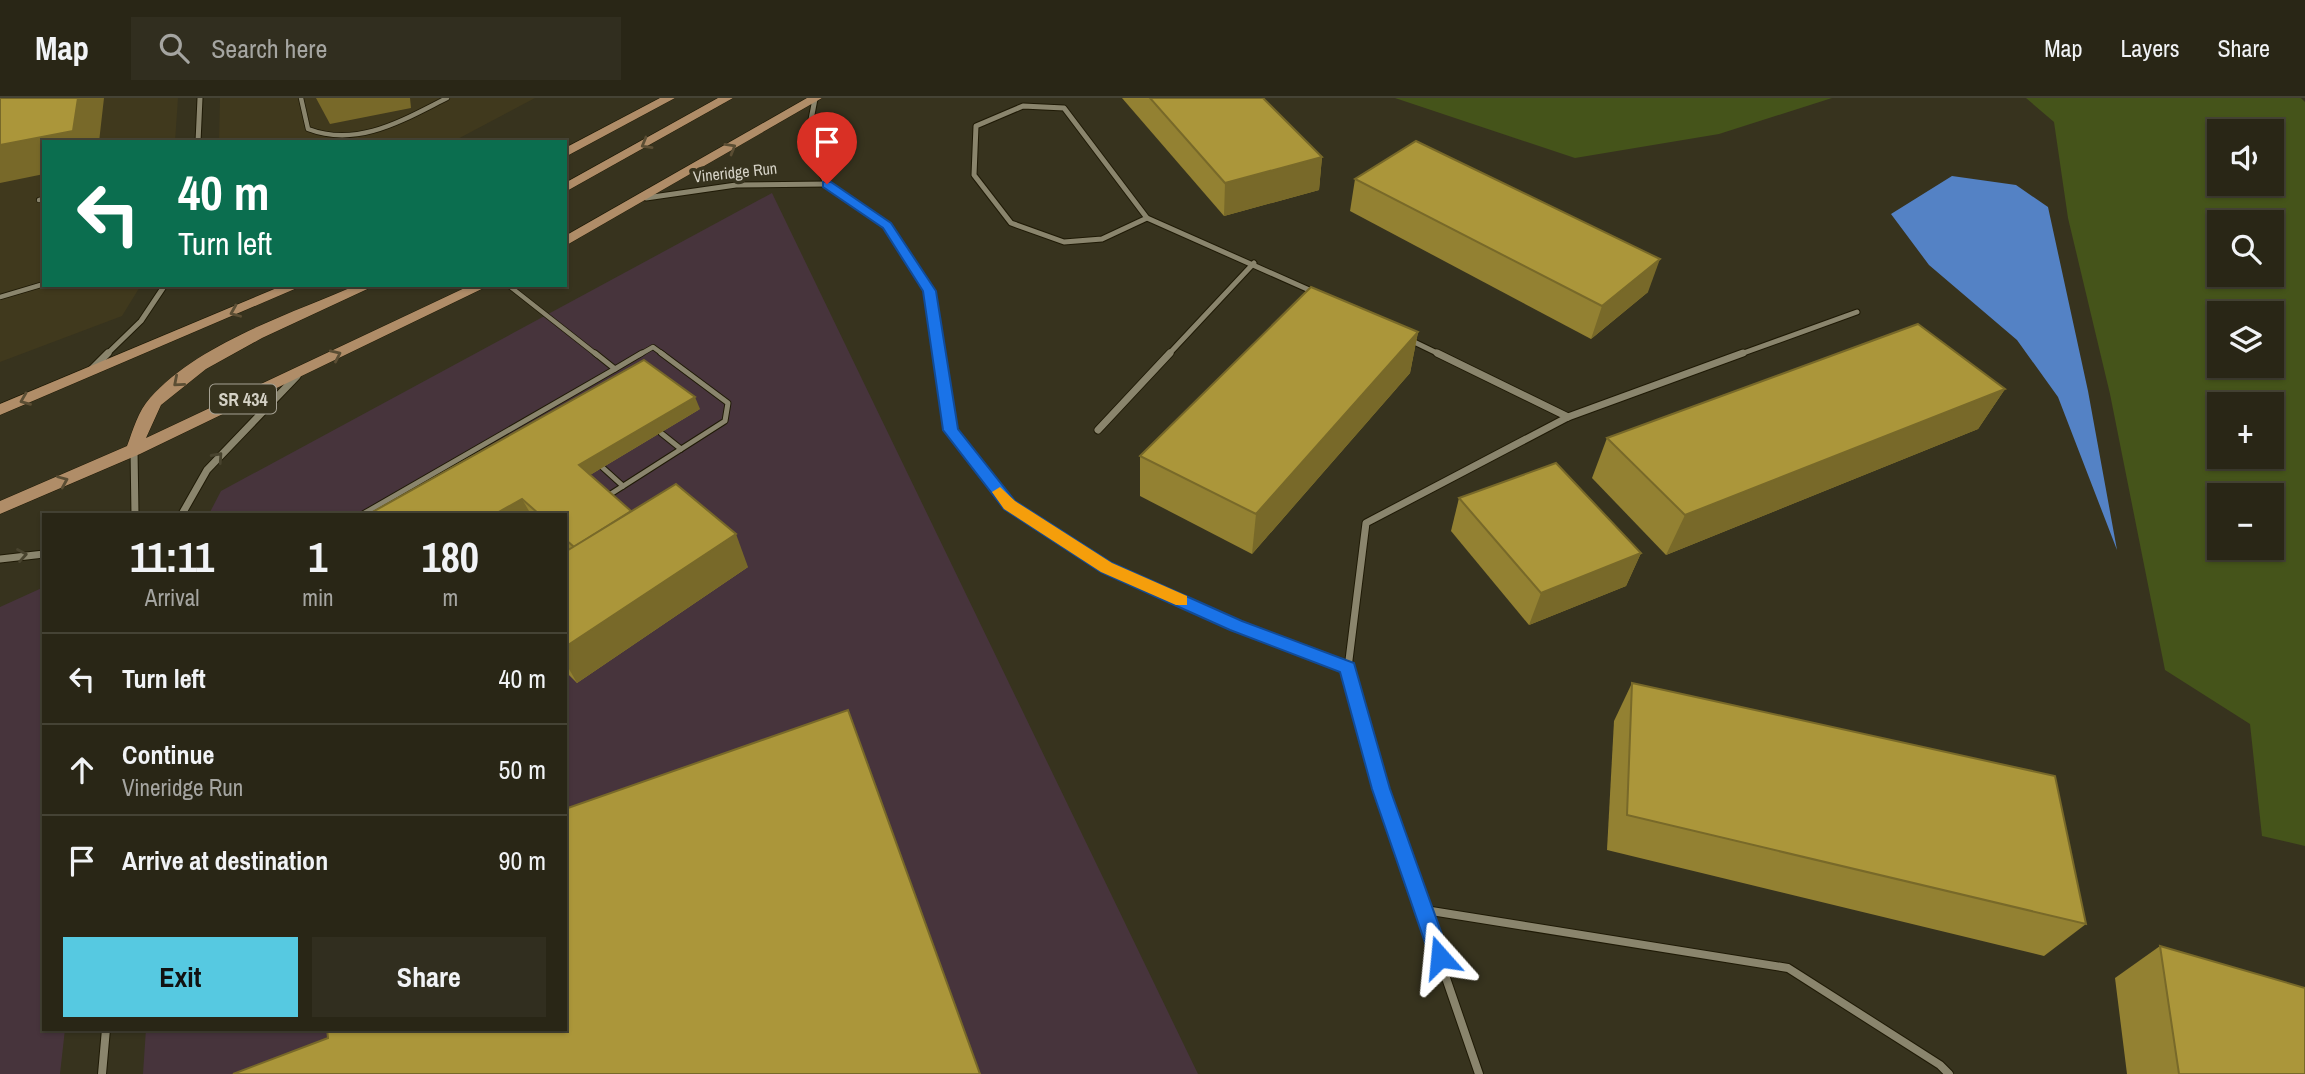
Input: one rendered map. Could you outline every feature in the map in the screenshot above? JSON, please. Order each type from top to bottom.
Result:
[{"type":"main road","points":[[567,152],[669,98]]},
{"type":"main road","points":[[567,187],[727,98]]},
{"type":"main road","points":[[567,241],[646,198],[816,98]]},
{"type":"main road","points":[[0,410],[293,287]]},
{"type":"main road","points":[[134,450],[155,402],[188,374],[240,345],[365,287]]},
{"type":"main road","name":"SR 434","points":[[0,508],[134,450],[480,287]]},
{"type":"street","points":[[198,140],[200,98]]},
{"type":"street","points":[[816,98],[808,135],[815,163],[827,184],[887,226],[930,291],[951,430],[1010,505],[1106,567],[1236,625],[1348,668]]},
{"type":"street","points":[[1147,218],[1101,239],[1064,242],[1012,223],[974,175],[976,126],[1023,107],[1064,108],[1147,218],[1254,263],[1329,300]]},
{"type":"street","name":"Vineridge Run","points":[[646,198],[727,183],[782,181],[827,184]]},
{"type":"street","points":[[1098,429],[1254,263]]},
{"type":"street","points":[[85,376],[141,321],[164,287]]},
{"type":"street","points":[[1479,1074],[1381,789],[1348,668],[1366,523],[1568,417],[1857,312]]},
{"type":"street","points":[[1405,337],[1568,417]]},
{"type":"street","points":[[183,513],[207,470],[300,372]]},
{"type":"street","points":[[134,450],[135,513]]},
{"type":"street","points":[[0,559],[42,554]]},
{"type":"street","points":[[1424,909],[1788,968],[1940,1065],[1948,1074]]},
{"type":"street","points":[[102,1074],[106,1031]]},
{"type":"lane","points":[[301,98],[308,129],[337,138],[386,127],[447,98]]},
{"type":"lane","points":[[0,297],[42,285]]},
{"type":"lane","points":[[511,287],[615,369]]},
{"type":"lane","points":[[365,513],[653,347],[728,402],[725,421],[606,497]]},
{"type":"lane","points":[[595,381],[603,387]]},
{"type":"lane","points":[[537,413],[545,420]]},
{"type":"lane","points":[[661,433],[681,449]]},
{"type":"lane","points":[[602,467],[623,486]]},
{"type":"lane","points":[[439,469],[446,476]]},
{"type":"lane","points":[[388,498],[396,505]]},
{"type":"shaded area","points":[[0,98],[178,98],[175,140],[42,140],[42,287],[140,287],[122,316],[0,362]]},
{"type":"shaded area","points":[[220,98],[535,98],[456,140],[219,140]]},
{"type":"shaded area","points":[[772,193],[1198,1074],[143,1074],[146,1031],[567,1031],[567,513],[210,513],[221,491]]},
{"type":"shaded area","points":[[42,588],[42,1031],[65,1031],[60,1074],[0,1074],[0,607]]},
{"type":"green space","points":[[1395,98],[1832,98],[1719,134],[1575,158]]},
{"type":"green space","points":[[2026,98],[2301,98],[2305,102],[2305,846],[2262,836],[2250,724],[2165,670],[2110,394],[2068,218],[2054,122]]},
{"type":"water","points":[[1952,176],[2016,185],[2048,207],[2088,391],[2117,550],[2058,397],[2017,340],[1929,265],[1891,214]]},
{"type":"building","points":[[0,98],[78,98],[73,131],[0,145]]},
{"type":"building","points":[[1150,98],[1263,98],[1322,157],[1225,183]]},
{"type":"building","points":[[1416,141],[1660,259],[1602,306],[1355,179]]},
{"type":"building","points":[[1311,287],[1418,332],[1256,514],[1140,456]]},
{"type":"building","points":[[1918,324],[2005,389],[1685,515],[1607,438]]},
{"type":"building","points":[[644,360],[695,397],[579,465],[631,511],[574,547],[567,541],[567,513],[538,513],[522,499],[497,513],[371,513]]},
{"type":"building","points":[[1556,463],[1641,553],[1541,593],[1459,498]]},
{"type":"building","points":[[676,484],[736,534],[567,646],[567,551]]},
{"type":"building","points":[[1632,683],[2055,776],[2086,924],[1627,815]]},
{"type":"building","points":[[848,710],[980,1074],[233,1074],[328,1038],[327,1031],[567,1031],[567,808]]},
{"type":"building","points":[[2160,946],[2305,988],[2305,1074],[2179,1074]]},
{"type":"slow traffic","points":[[1000,492],[1010,505],[1106,567],[1181,601]]},
{"type":"route","points":[[827,184],[887,226],[930,291],[951,430],[1010,505],[1106,567],[1236,625],[1348,668],[1381,789],[1440,957]]}]
